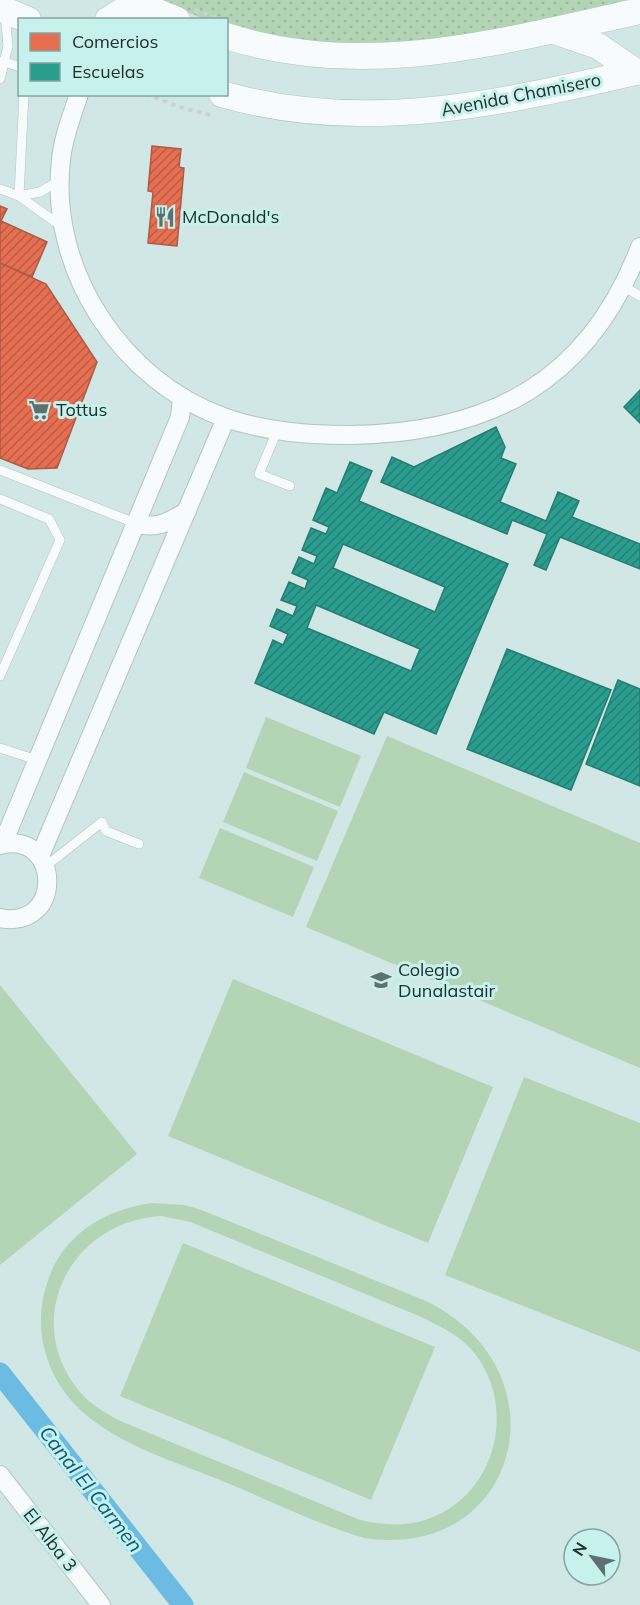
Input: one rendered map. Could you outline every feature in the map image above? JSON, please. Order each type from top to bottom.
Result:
[{"type":"street","points":[[111,18],[137,3],[172,18]]},
{"type":"street","points":[[2,8],[24,18]]},
{"type":"street","points":[[228,36],[296,52],[386,58],[460,49],[553,31],[632,12]]},
{"type":"street","points":[[553,31],[597,46],[639,74]]},
{"type":"street","name":"Avenida Chamisero","points":[[228,95],[313,111],[352,114],[424,112],[486,104],[639,74]]},
{"type":"street","points":[[78,96],[65,135],[59,181],[64,228],[86,293],[108,330],[132,358],[182,397],[226,418],[277,431],[326,435],[393,433],[441,426],[489,412],[531,390],[566,363],[597,327],[623,286],[640,247]]},
{"type":"street","points":[[0,918],[18,919],[30,914],[40,905],[47,893],[49,879],[43,861],[30,848],[17,843],[2,844],[180,417],[182,397]]},
{"type":"street","points":[[43,861],[226,418]]},
{"type":"street","points":[[135,523],[145,527],[157,526],[188,511]]},
{"type":"street","name":"El Alba 3","points":[[0,1475],[101,1605]]},
{"type":"lane","points":[[0,79],[3,61],[9,46],[2,8]]},
{"type":"lane","points":[[3,61],[18,66]]},
{"type":"lane","points":[[19,196],[24,96]]},
{"type":"lane","points":[[19,196],[40,192],[59,181]]},
{"type":"lane","points":[[0,189],[19,196],[64,228]]},
{"type":"lane","points":[[623,286],[640,296]]},
{"type":"lane","points":[[277,431],[259,474],[290,486]]},
{"type":"lane","points":[[0,470],[135,523]]},
{"type":"lane","points":[[0,499],[49,519],[60,540],[0,676]]},
{"type":"lane","points":[[0,748],[37,760]]},
{"type":"lane","points":[[43,861],[102,822],[106,831],[139,844]]},
{"type":"green space","points":[[155,0],[640,0],[423,45],[316,45],[228,26],[228,18],[202,18]]},
{"type":"green space","points":[[266,717],[361,756],[340,807],[246,768]]},
{"type":"green space","points":[[387,736],[640,843],[640,1068],[306,927]]},
{"type":"green space","points":[[244,772],[338,811],[317,861],[223,822]]},
{"type":"green space","points":[[220,828],[314,867],[293,917],[199,878]]},
{"type":"green space","points":[[233,979],[493,1087],[428,1243],[168,1136]]},
{"type":"green space","points":[[0,985],[137,1154],[0,1265]]},
{"type":"green space","points":[[524,1077],[640,1123],[640,1352],[445,1275]]},
{"type":"green space","points":[[152,1203],[184,1205],[199,1209],[426,1301],[471,1332],[498,1371],[510,1413],[507,1455],[489,1492],[459,1521],[417,1538],[364,1538],[311,1519],[142,1449],[91,1419],[70,1399],[54,1376],[42,1338],[41,1311],[44,1293],[57,1260],[66,1246],[90,1225],[136,1206]],"holes":[[[162,1216],[190,1222],[419,1316],[465,1343],[485,1370],[494,1394],[497,1420],[494,1445],[485,1469],[471,1490],[452,1507],[419,1522],[394,1524],[360,1520],[125,1423],[90,1402],[80,1392],[62,1364],[54,1334],[55,1305],[64,1278],[80,1254],[103,1235],[130,1222]]]},
{"type":"green space","points":[[183,1243],[435,1347],[371,1500],[120,1396]]},
{"type":"building: Comercios","name":"McDonald's","points":[[152,146],[181,149],[179,167],[184,168],[177,246],[148,243],[153,192],[148,191]]},
{"type":"building: Comercios","points":[[0,206],[7,209],[1,221],[47,242],[32,277],[0,263]]},
{"type":"building: Comercios","name":"Tottus","points":[[0,263],[46,284],[97,362],[57,468],[28,469],[0,458]]},
{"type":"building: Escuelas","points":[[640,390],[640,423],[624,407]]},
{"type":"building: Escuelas","points":[[496,427],[505,447],[501,458],[516,464],[500,502],[546,521],[558,492],[579,501],[572,517],[640,544],[640,569],[560,537],[546,570],[534,565],[547,534],[512,520],[507,534],[381,482],[392,457],[414,467]]},
{"type":"building: Escuelas","points":[[350,462],[372,471],[359,501],[508,564],[436,734],[384,712],[374,734],[255,683],[273,640],[283,645],[288,634],[270,626],[277,609],[293,616],[297,606],[281,600],[289,582],[305,589],[308,580],[292,573],[299,557],[314,564],[317,556],[302,550],[311,528],[326,534],[329,527],[313,520],[326,488],[337,493]],"holes":[[[343,544],[445,587],[435,612],[333,568]],[[316,605],[420,649],[411,671],[307,628]]]},
{"type":"building: Escuelas","points":[[507,649],[611,690],[571,790],[467,749]]},
{"type":"building: Escuelas","points":[[618,680],[640,689],[640,786],[586,764]]},
{"type":"waterway","name":"Canal El Carmen","points":[[0,1373],[183,1605]]},
{"type":"place","name":"McDonald's","points":[[165,217]]},
{"type":"place","name":"Tottus","points":[[39,410]]},
{"type":"place","name":"Colegio Dunalastair","points":[[381,980]]}]
